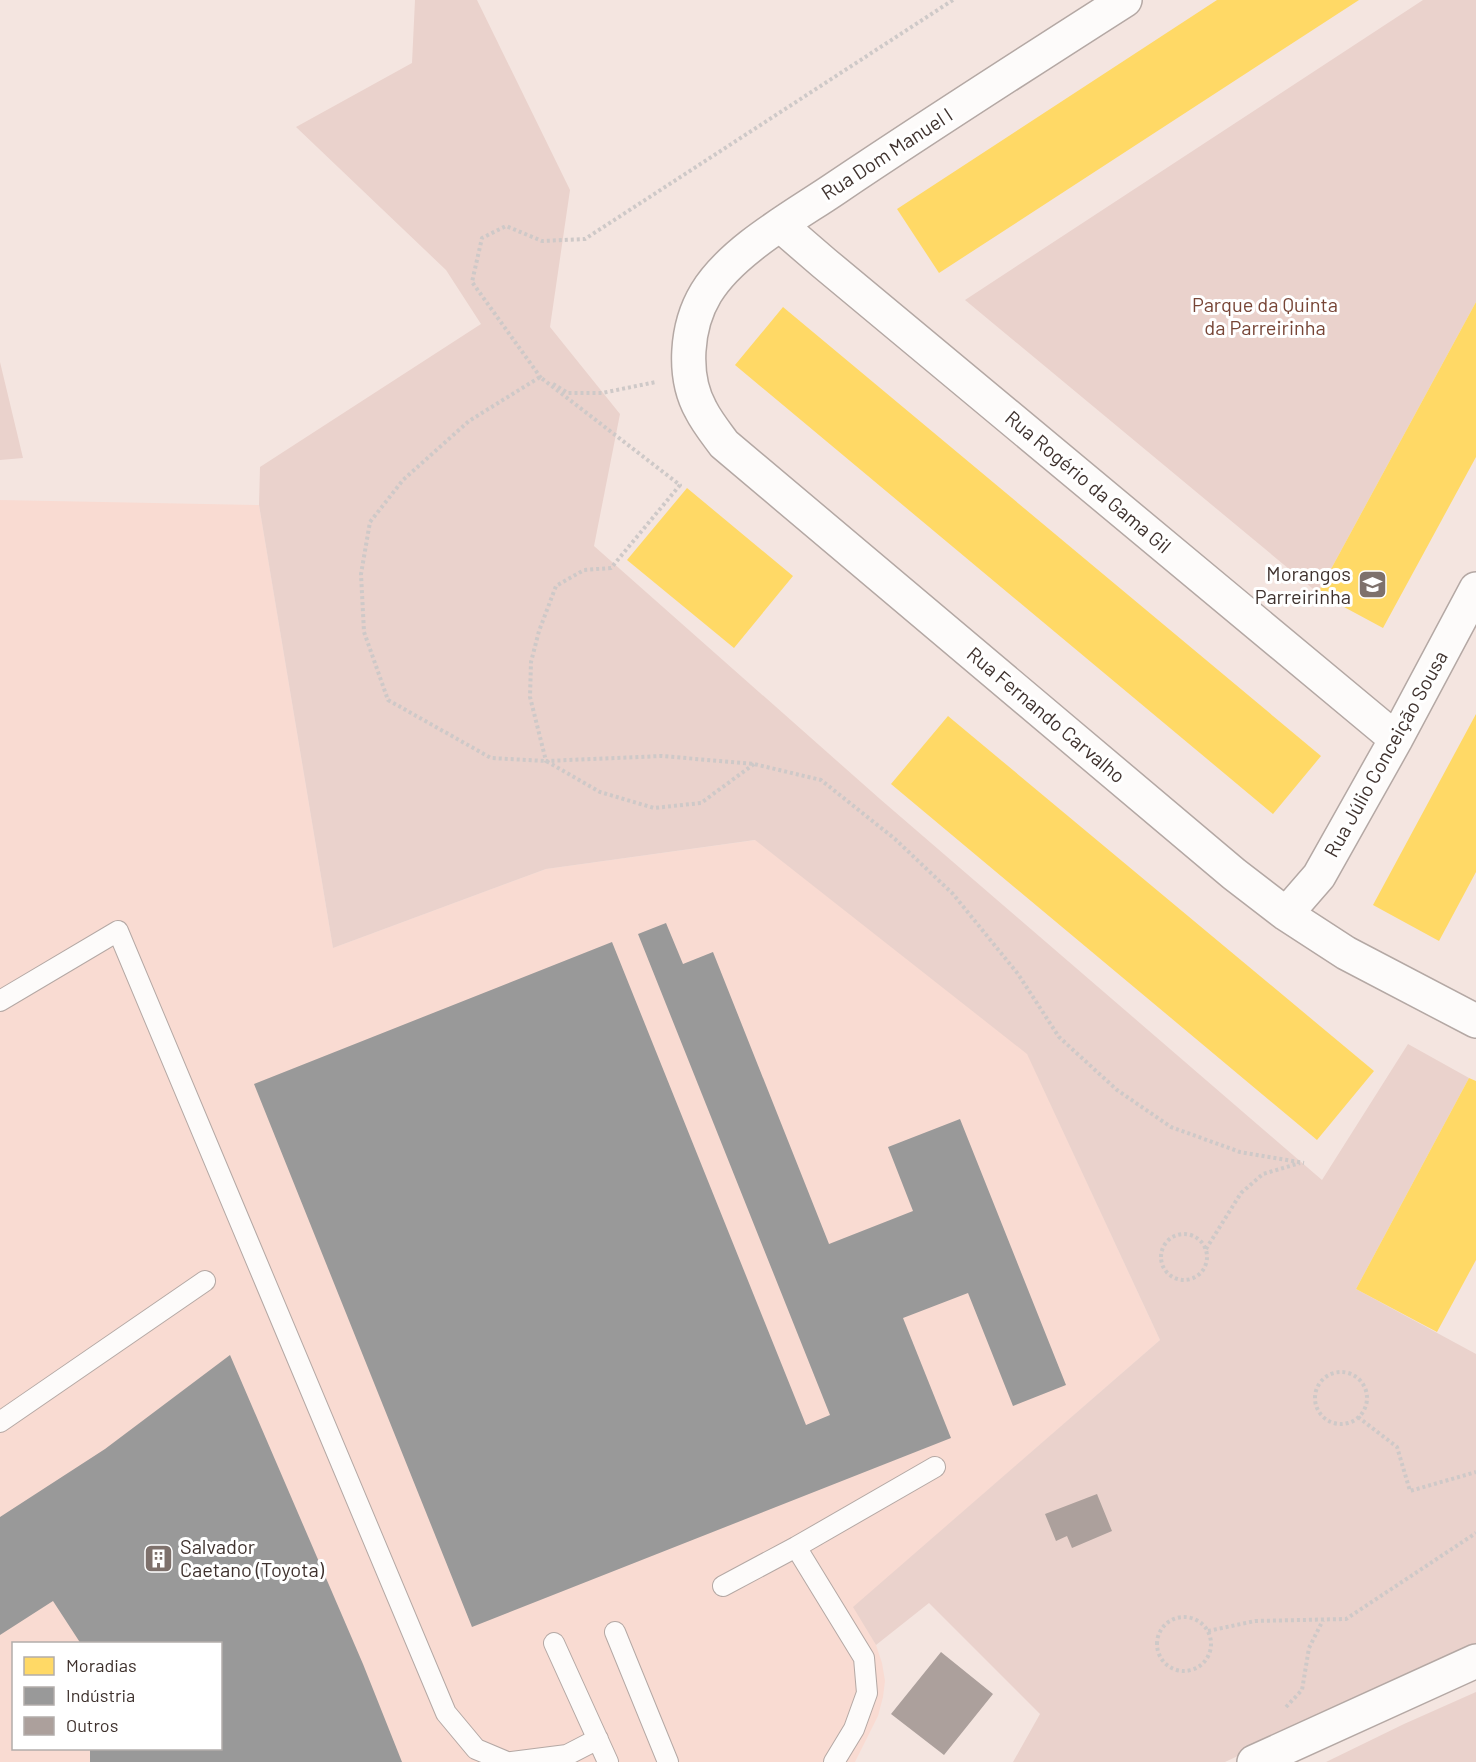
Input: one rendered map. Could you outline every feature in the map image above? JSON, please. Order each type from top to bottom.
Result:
[{"type":"street","name":"Rua Dom Manuel I","points":[[689,359],[696,314],[706,292],[738,257],[780,225],[1125,0]]},
{"type":"street","name":"Rua Rogério da Gama Gil","points":[[780,225],[1396,738]]},
{"type":"street","name":"Rua Fernando Carvalho","points":[[689,359],[700,409],[724,444],[1234,874],[1286,914],[1346,953],[1476,1021]]},
{"type":"street","name":"Rua Júlio Conceição Sousa","points":[[1286,914],[1319,876],[1476,589]]},
{"type":"street","points":[[1254,1762],[1476,1661]]},
{"type":"lane","points":[[0,1001],[118,931],[446,1713],[476,1749],[507,1762]]},
{"type":"lane","points":[[0,1422],[205,1281]]},
{"type":"lane","points":[[723,1586],[935,1467]]},
{"type":"lane","points":[[796,1547],[864,1658],[867,1692],[854,1729],[834,1762]]},
{"type":"lane","points":[[615,1632],[668,1762]]},
{"type":"lane","points":[[554,1643],[608,1762]]},
{"type":"lane","points":[[512,1762],[567,1755],[598,1739]]},
{"type":"path","points":[[754,764],[701,803],[654,808],[600,792],[546,761],[530,697],[531,662],[539,631],[556,586],[584,570],[611,568],[680,485],[540,377],[472,282],[482,238],[506,226],[542,241],[585,239],[953,0]]},
{"type":"path","points":[[540,377],[568,393],[602,393],[689,359]]},
{"type":"path","points":[[540,377],[469,421],[403,480],[370,522],[361,574],[364,632],[388,700],[490,758],[546,761],[662,756],[754,764],[821,780],[895,839],[960,903],[1018,974],[1059,1037],[1117,1090],[1171,1127],[1240,1152],[1304,1163],[1263,1174],[1241,1193],[1206,1249],[1206,1265],[1200,1274],[1193,1279],[1177,1280],[1167,1274],[1162,1267],[1160,1260],[1162,1248],[1174,1236],[1182,1234],[1195,1237],[1206,1249]]},
{"type":"path","points":[[1344,1373],[1359,1380],[1364,1388],[1366,1401],[1358,1417],[1344,1424],[1335,1423],[1320,1413],[1315,1398],[1316,1389],[1321,1381],[1328,1375],[1344,1373]]},
{"type":"path","points":[[1358,1417],[1397,1447],[1410,1491],[1476,1472]]},
{"type":"path","points":[[1208,1631],[1256,1621],[1346,1619],[1476,1533]]},
{"type":"path","points":[[1185,1617],[1194,1619],[1208,1631],[1211,1649],[1204,1662],[1197,1668],[1182,1671],[1173,1669],[1160,1655],[1159,1635],[1163,1627],[1171,1621],[1185,1617]]},
{"type":"path","points":[[1282,1711],[1302,1690],[1310,1647],[1323,1620]]},
{"type":"shaded area","points":[[0,500],[259,505],[333,948],[546,869],[756,840],[1027,1053],[1160,1340],[854,1607],[876,1645],[885,1681],[878,1716],[855,1762],[0,1762]]},
{"type":"green space","points":[[415,0],[477,0],[570,190],[550,327],[620,414],[594,546],[880,799],[1322,1180],[1408,1044],[1469,1078],[1356,1289],[1476,1354],[1476,1644],[1225,1762],[1013,1762],[1040,1714],[929,1603],[876,1645],[853,1607],[1160,1340],[1027,1054],[755,840],[546,869],[333,948],[259,505],[260,467],[481,324],[446,270],[296,127],[412,63]]},
{"type":"green space","name":"Parque da Quinta da Parreirinha","points":[[1423,0],[1476,0],[1476,302],[1318,593],[965,300]]},
{"type":"green space","points":[[0,362],[23,458],[0,460]]},
{"type":"green space","points":[[1476,1692],[1476,1762],[1326,1762],[1404,1724]]},
{"type":"building: Moradias","points":[[1217,0],[1359,0],[939,273],[897,209]]},
{"type":"building: Moradias","points":[[1476,302],[1476,457],[1383,628],[1318,593]]},
{"type":"building: Moradias","points":[[783,307],[1321,756],[1273,814],[735,365]]},
{"type":"building: Moradias","points":[[687,488],[793,576],[734,648],[627,560]]},
{"type":"building: Moradias","points":[[1476,714],[1476,872],[1439,941],[1373,905]]},
{"type":"building: Moradias","points":[[948,716],[1374,1071],[1317,1140],[891,784]]},
{"type":"building: Moradias","points":[[1469,1078],[1476,1081],[1476,1260],[1437,1332],[1356,1289]]},
{"type":"building: Indústria","points":[[666,923],[683,964],[713,952],[829,1244],[913,1211],[888,1147],[960,1119],[1066,1385],[1013,1406],[968,1293],[903,1318],[951,1438],[472,1627],[254,1084],[612,942],[806,1425],[830,1415],[638,934]]},
{"type":"building: Indústria","name":"Salvador Caetano (Toyota)","points":[[230,1355],[363,1664],[402,1762],[90,1762],[90,1750],[222,1750],[222,1642],[80,1642],[53,1601],[0,1635],[0,1517],[105,1449]]},
{"type":"building: Outros","points":[[1097,1494],[1112,1531],[1072,1548],[1067,1536],[1056,1541],[1045,1514]]},
{"type":"building: Outros","points":[[941,1652],[993,1694],[944,1755],[891,1714]]},
{"type":"place","name":"Morangos Parreirinha","points":[[1372,585]]},
{"type":"place","name":"Salvador Caetano (Toyota)","points":[[159,1559]]}]
